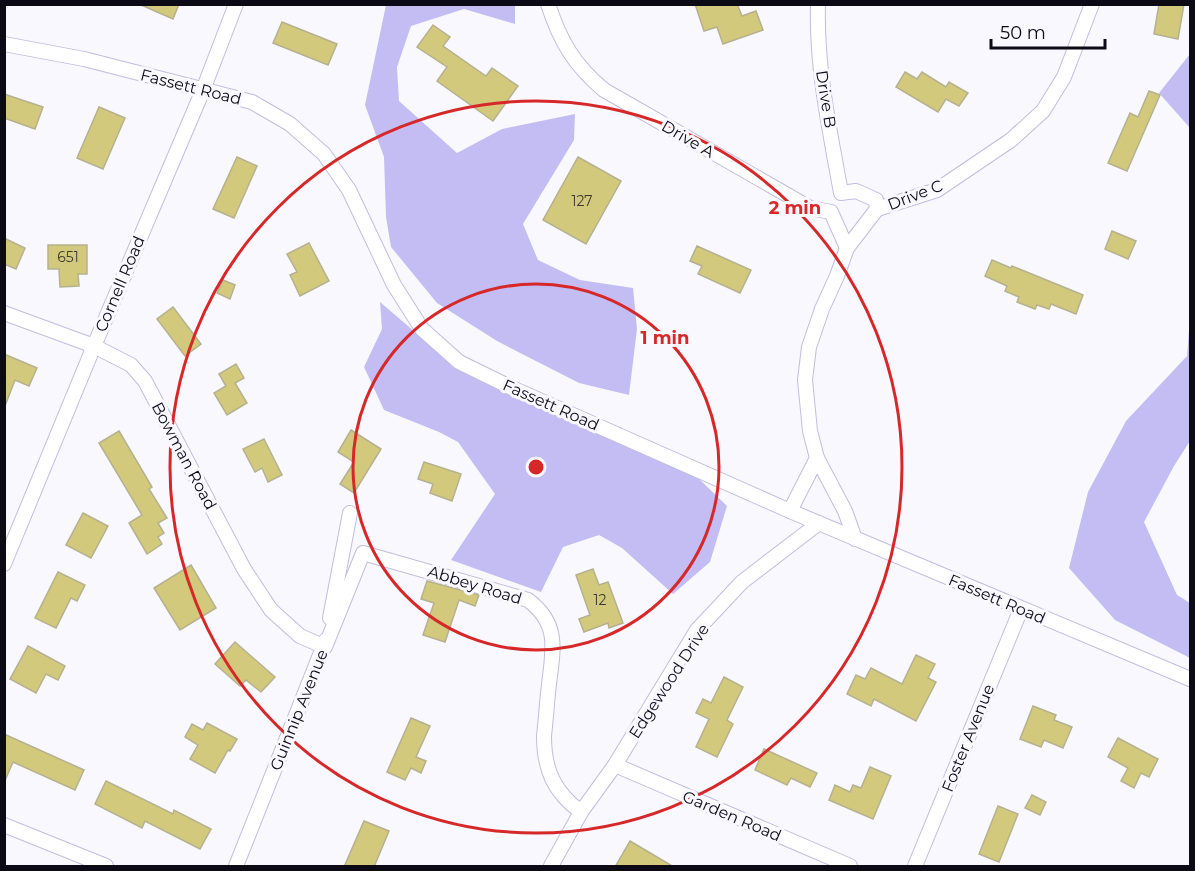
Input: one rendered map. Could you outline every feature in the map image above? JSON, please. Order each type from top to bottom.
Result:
[{"type":"street","name":"Cornell Road","points":[[4,564],[203,90],[236,4]]},
{"type":"street","name":"Drive A","points":[[548,4],[556,28],[571,56],[587,76],[604,90],[810,208],[831,212]]},
{"type":"street","name":"Drive B","points":[[818,4],[817,25],[822,81],[841,193]]},
{"type":"street","name":"Drive C","points":[[855,539],[845,511],[817,458],[810,431],[805,380],[809,347],[847,248],[877,209],[937,190],[1011,140],[1043,111],[1064,77],[1092,4]]},
{"type":"street","name":"Fassett Road","points":[[4,44],[84,59],[252,102],[290,124],[324,154],[349,190],[394,285],[422,328],[459,362],[512,388],[790,511],[1191,679]]},
{"type":"street","points":[[847,248],[831,212],[841,193],[856,191],[876,200],[877,209]]},
{"type":"street","name":"Bowman Road","points":[[4,313],[94,346],[131,365],[145,381],[244,569],[271,610],[300,636],[325,646]]},
{"type":"street","points":[[790,511],[817,458]]},
{"type":"street","name":"Guinnip Avenue","points":[[236,867],[325,646],[350,513]]},
{"type":"street","name":"Edgewood Drive","points":[[551,867],[581,812],[615,765],[698,630],[742,582],[819,523]]},
{"type":"street","name":"Abbey Road","points":[[325,646],[363,553],[528,600],[545,616],[554,640],[544,736],[548,769],[564,800],[581,812]]},
{"type":"street","name":"Foster Avenue","points":[[915,867],[1021,609]]},
{"type":"street","name":"Garden Road","points":[[615,765],[850,867]]},
{"type":"street","points":[[4,825],[106,867]]},
{"type":"shaded area","points":[[386,5],[515,5],[515,24],[464,9],[411,26],[397,67],[399,101],[457,153],[502,129],[575,114],[574,140],[523,224],[538,260],[580,280],[633,288],[637,329],[629,395],[579,383],[497,341],[437,303],[391,247],[386,217],[384,157],[365,105]]},
{"type":"shaded area","points":[[1190,54],[1190,128],[1159,93]]},
{"type":"shaded area","points":[[380,302],[457,368],[694,474],[727,506],[710,562],[673,594],[622,548],[599,535],[563,547],[541,592],[451,560],[495,494],[458,442],[384,410],[364,367],[382,329]]},
{"type":"shaded area","points":[[1190,317],[1190,441],[1144,522],[1177,595],[1190,603],[1190,658],[1115,620],[1069,568],[1088,492],[1126,421],[1187,356]]},
{"type":"building","points":[[139,4],[179,4],[173,19]]},
{"type":"building","points":[[695,4],[737,4],[742,16],[756,11],[763,30],[723,44],[717,27],[704,31]]},
{"type":"building","points":[[1159,4],[1184,4],[1178,39],[1154,34]]},
{"type":"building","points":[[282,22],[337,44],[328,65],[273,43]]},
{"type":"building","points":[[433,25],[450,37],[443,46],[486,76],[492,68],[518,86],[493,121],[437,81],[447,67],[417,47]]},
{"type":"building","points":[[905,72],[917,79],[922,72],[946,87],[949,82],[968,93],[959,106],[946,99],[938,112],[896,87]]},
{"type":"building","points":[[1149,91],[1160,95],[1127,171],[1108,163],[1130,113],[1138,117]]},
{"type":"building","points":[[4,94],[43,107],[35,129],[4,118]]},
{"type":"building","points":[[99,107],[125,118],[103,169],[77,158]]},
{"type":"building","points":[[237,157],[257,166],[234,218],[213,209]]},
{"type":"building","points":[[578,157],[621,181],[586,244],[543,220]]},
{"type":"building","points":[[1112,231],[1136,241],[1128,259],[1105,249]]},
{"type":"building","points":[[4,238],[25,248],[16,269],[4,264]]},
{"type":"building","points":[[309,243],[329,281],[300,296],[290,275],[297,272],[287,254]]},
{"type":"building","points":[[48,245],[87,245],[87,274],[78,274],[79,286],[60,287],[59,269],[48,269]]},
{"type":"building","points":[[697,246],[751,270],[740,293],[698,274],[702,266],[690,261]]},
{"type":"building","points":[[992,260],[1083,295],[1076,314],[1051,304],[1049,309],[1037,305],[1035,309],[1017,302],[1019,297],[1005,291],[1007,286],[985,276]]},
{"type":"building","points":[[223,280],[235,285],[230,299],[217,293]]},
{"type":"building","points":[[173,307],[201,344],[185,356],[157,319]]},
{"type":"building","points":[[4,354],[37,368],[29,386],[15,380],[5,406]]},
{"type":"building","points":[[236,364],[244,378],[235,383],[247,403],[227,415],[214,393],[226,386],[219,374]]},
{"type":"building","points":[[351,430],[381,449],[354,493],[340,484],[354,462],[338,452]]},
{"type":"building","points":[[119,431],[152,487],[149,489],[167,518],[158,523],[164,533],[158,537],[162,544],[147,554],[129,523],[142,515],[99,443]]},
{"type":"building","points":[[264,439],[282,475],[268,482],[262,468],[255,472],[243,449]]},
{"type":"building","points":[[424,462],[461,474],[452,501],[430,493],[433,484],[418,479]]},
{"type":"building","points":[[83,513],[108,526],[91,558],[66,545]]},
{"type":"building","points":[[191,565],[216,608],[180,630],[154,588]]},
{"type":"building","points":[[593,569],[599,585],[608,582],[623,623],[609,628],[608,623],[584,632],[579,619],[590,615],[576,575]]},
{"type":"building","points":[[58,572],[85,585],[77,601],[71,598],[56,628],[35,618]]},
{"type":"building","points":[[427,581],[479,595],[475,606],[459,600],[445,642],[423,635],[434,603],[421,599]]},
{"type":"building","points":[[235,642],[275,677],[261,692],[246,680],[240,686],[215,664]]},
{"type":"building","points":[[28,646],[65,666],[58,680],[46,674],[36,693],[10,679]]},
{"type":"building","points":[[916,655],[935,664],[928,678],[936,682],[916,721],[874,699],[871,706],[847,694],[856,675],[865,679],[871,668],[902,684]]},
{"type":"building","points":[[724,677],[743,687],[727,720],[733,724],[717,757],[696,747],[709,719],[696,713],[703,699],[711,703]]},
{"type":"building","points":[[1033,706],[1056,715],[1054,720],[1072,727],[1063,748],[1044,740],[1041,747],[1020,739]]},
{"type":"building","points":[[411,718],[430,726],[416,757],[426,761],[421,773],[411,768],[405,780],[387,772]]},
{"type":"building","points":[[207,723],[237,739],[215,773],[190,759],[198,745],[185,737],[192,724],[203,730]]},
{"type":"building","points":[[4,734],[84,770],[75,790],[13,762],[4,783]]},
{"type":"building","points":[[1118,738],[1158,759],[1149,777],[1141,773],[1134,788],[1121,781],[1128,768],[1108,757]]},
{"type":"building","points":[[764,749],[817,773],[810,787],[791,778],[787,785],[755,770]]},
{"type":"building","points":[[870,767],[891,776],[873,819],[829,800],[835,785],[850,792],[853,785],[861,788]]},
{"type":"building","points":[[106,781],[173,814],[174,810],[211,829],[200,849],[145,821],[142,828],[95,804]]},
{"type":"building","points":[[1032,795],[1046,802],[1040,815],[1025,808]]},
{"type":"building","points":[[998,806],[1018,814],[999,862],[979,854]]},
{"type":"building","points":[[364,821],[389,831],[374,867],[344,867]]},
{"type":"building","points":[[630,841],[674,867],[615,867]]}]
